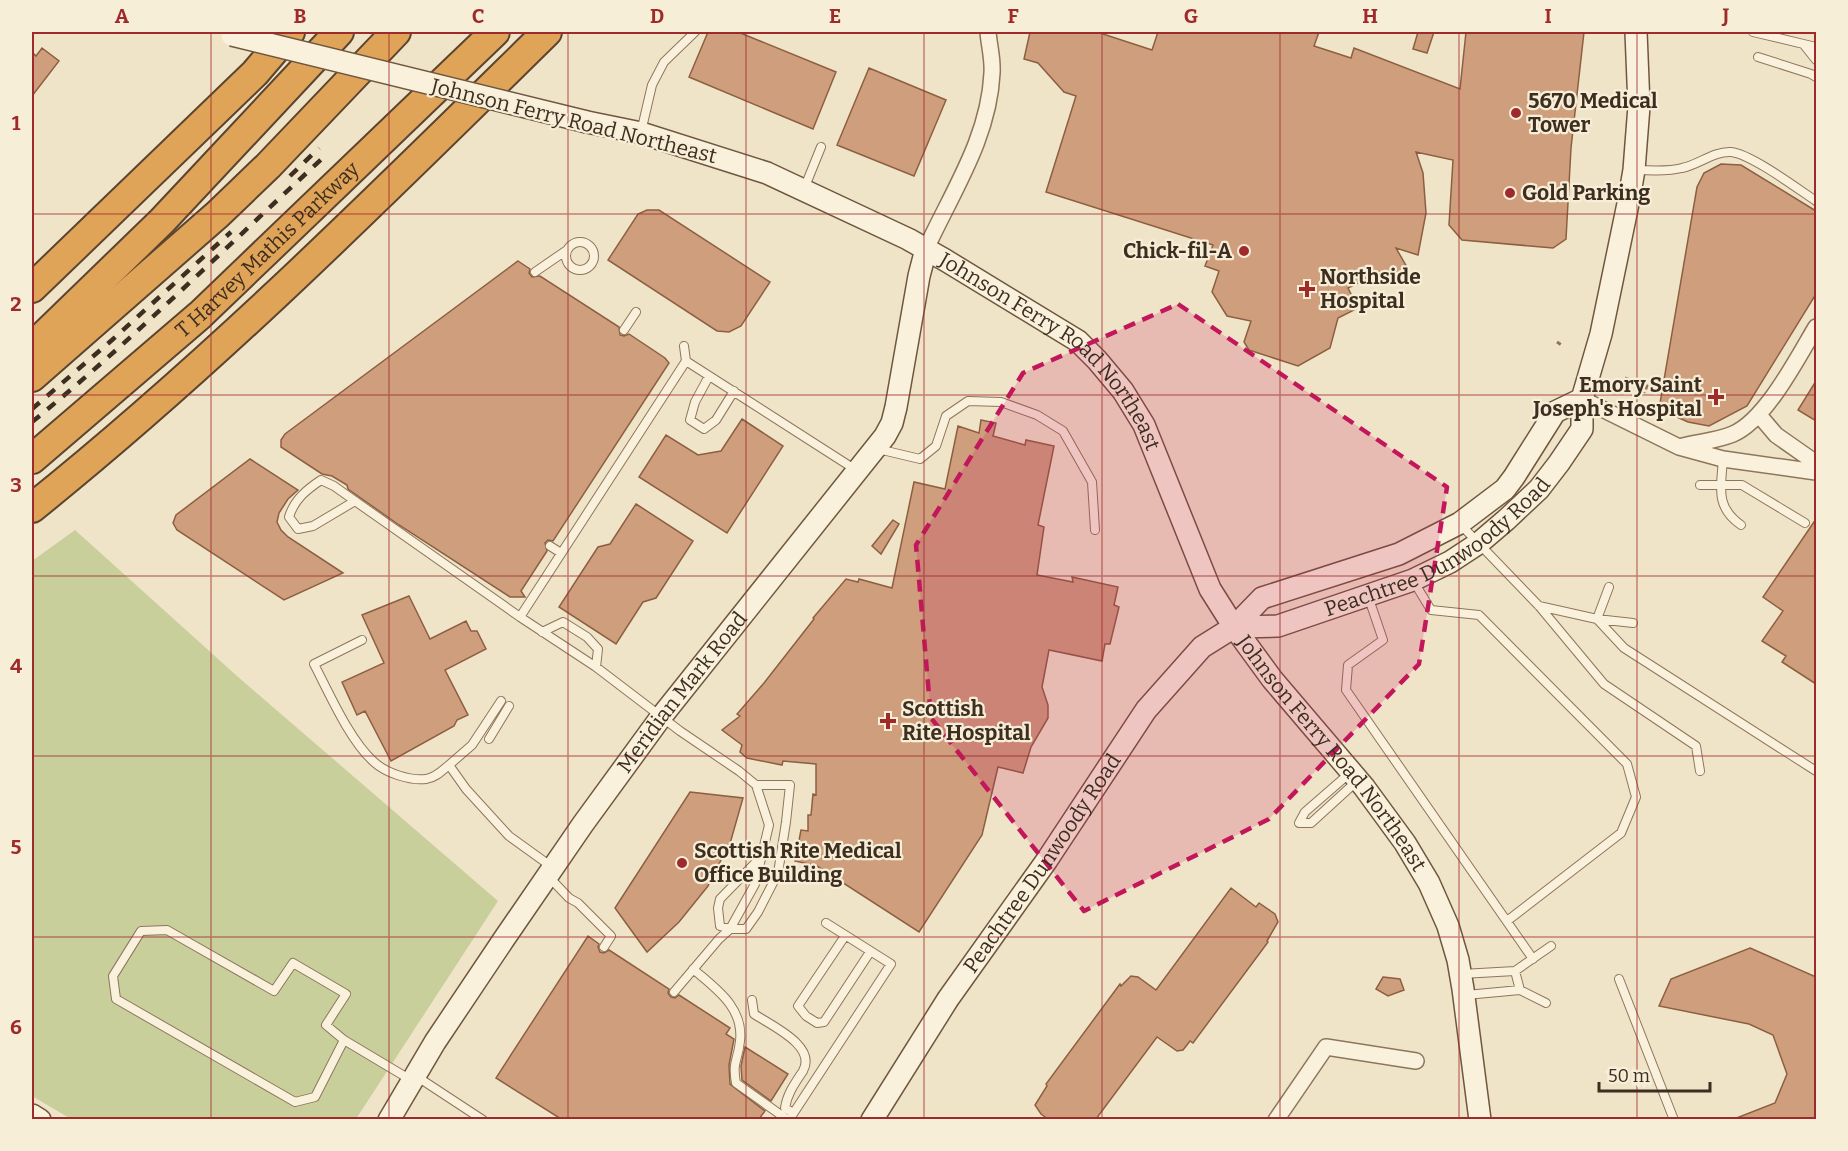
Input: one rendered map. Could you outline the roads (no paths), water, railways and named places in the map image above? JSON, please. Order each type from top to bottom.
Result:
[{"type":"highway","points":[[32,288],[255,73],[291,32]]},
{"type":"highway","points":[[32,348],[162,221],[339,32]]},
{"type":"highway","points":[[32,378],[218,214],[268,166],[396,32]]},
{"type":"highway","name":"T Harvey Mathis Parkway","points":[[32,459],[200,315],[495,32]]},
{"type":"highway","points":[[32,508],[167,394],[272,300],[547,32]]},
{"type":"main road","name":"Peachtree Dunwoody Road","points":[[1234,627],[1278,626],[1413,580],[1450,562],[1479,543],[1527,501],[1559,463],[1582,429],[1582,399],[1602,334],[1634,170],[1639,106],[1636,32]]},
{"type":"main road","name":"Johnson Ferry Road Northeast","points":[[224,33],[641,133],[767,172],[926,249],[1078,341],[1117,383],[1144,425],[1210,589],[1234,627],[1272,679],[1354,776],[1405,843],[1429,883],[1448,926],[1460,974],[1480,1119]]},
{"type":"main road","name":"Meridian Mark Road","points":[[389,1119],[442,1033],[550,872],[660,717],[876,448],[892,423],[926,249]]},
{"type":"main road","name":"Peachtree Dunwoody Road","points":[[872,1119],[948,999],[1047,860],[1146,710],[1202,646],[1234,627],[1262,598],[1399,554],[1460,523],[1504,489],[1556,412],[1582,399]]},
{"type":"main road","points":[[32,1115],[40,1119]]},
{"type":"street","points":[[926,249],[969,165],[977,144],[990,94],[992,70],[988,32]]},
{"type":"street","points":[[1679,447],[1721,439],[1737,433],[1759,415],[1784,381],[1816,327]]},
{"type":"street","points":[[1582,399],[1679,447],[1723,459],[1816,472]]},
{"type":"street","points":[[1759,415],[1783,440],[1816,463]]},
{"type":"street","points":[[1276,1119],[1326,1047],[1416,1061]]},
{"type":"lane","points":[[641,133],[652,85],[664,62],[696,32]]},
{"type":"lane","points":[[1753,32],[1816,47]]},
{"type":"lane","points":[[1804,45],[1816,60]]},
{"type":"lane","points":[[1758,57],[1816,77]]},
{"type":"lane","points":[[804,190],[820,147]]},
{"type":"lane","points":[[1634,170],[1679,169],[1695,165],[1711,156],[1731,152],[1752,160],[1816,201]]},
{"type":"lane","points":[[535,272],[567,250]]},
{"type":"lane","points":[[624,330],[636,312]]},
{"type":"lane","points":[[684,346],[687,361],[857,471]]},
{"type":"lane","points":[[520,617],[687,361]]},
{"type":"lane","points":[[709,376],[695,402],[690,420],[704,429],[716,420],[734,391]]},
{"type":"lane","points":[[876,448],[920,459],[936,446],[946,416],[968,401],[1001,402],[1037,415],[1064,431],[1092,482],[1095,530]]},
{"type":"lane","points":[[1723,459],[1720,497],[1723,507],[1732,519],[1741,525]]},
{"type":"lane","points":[[355,501],[313,525],[298,530],[289,517],[293,504],[309,488],[321,480],[334,486],[520,617],[596,667],[660,717],[756,785],[769,825],[755,884],[730,929],[674,992]]},
{"type":"lane","points":[[1700,485],[1742,485],[1805,523]]},
{"type":"lane","points":[[1460,523],[1539,606],[1604,684],[1696,746],[1700,771]]},
{"type":"lane","points":[[550,546],[561,553]]},
{"type":"lane","points":[[1413,580],[1431,610],[1479,615],[1627,764],[1636,797],[1622,833],[1507,921]]},
{"type":"lane","points":[[1597,619],[1609,587]]},
{"type":"lane","points":[[1368,595],[1383,639],[1348,664],[1346,690],[1533,958]]},
{"type":"lane","points":[[1539,606],[1597,619],[1633,623]]},
{"type":"lane","points":[[1597,619],[1624,648],[1816,771]]},
{"type":"lane","points":[[542,632],[563,622],[587,637],[598,649],[596,667]]},
{"type":"lane","points":[[362,640],[314,664],[357,742],[375,763],[402,777],[426,779],[437,775],[472,745],[501,701]]},
{"type":"lane","points":[[489,739],[509,706]]},
{"type":"lane","points":[[449,765],[466,789],[509,836],[550,872],[569,898],[578,903],[611,936],[604,947]]},
{"type":"lane","points":[[1354,776],[1311,823],[1299,823],[1305,812],[1354,776]]},
{"type":"lane","points":[[756,785],[790,785],[778,873],[758,912],[746,929],[730,929],[720,926],[718,908],[720,899],[762,856]]},
{"type":"lane","points":[[790,1117],[891,964],[826,923]]},
{"type":"lane","points":[[344,1040],[315,1097],[295,1102],[116,999],[113,976],[141,931],[167,930],[274,991],[293,963],[346,994],[326,1025],[344,1040],[483,1119]]},
{"type":"lane","points":[[845,936],[798,1006],[806,1016],[817,1023],[824,1022],[870,952]]},
{"type":"lane","points":[[1460,974],[1515,971],[1551,946]]},
{"type":"lane","points":[[693,969],[730,1002],[740,1028],[740,1042],[733,1067],[736,1083],[790,1117]]},
{"type":"lane","points":[[1515,971],[1520,990]]},
{"type":"lane","points":[[1619,979],[1674,1119]]},
{"type":"lane","points":[[1464,996],[1520,990],[1546,1003]]},
{"type":"lane","points":[[752,1000],[754,1014],[801,1046],[807,1056],[805,1067],[786,1099],[785,1108],[790,1117]]},
{"type":"railway","points":[[290,176],[319,148]]},
{"type":"railway","points":[[32,422],[144,325],[325,156]]},
{"type":"railway","points":[[32,409],[231,232]]},
{"type":"place","name":"5670 Medical Tower","points":[[1516,113]]},
{"type":"place","name":"Gold Parking","points":[[1510,193]]},
{"type":"place","name":"Chick-fil-A","points":[[1244,251]]},
{"type":"place","name":"Northside Hospital","points":[[1307,289]]},
{"type":"place","name":"Emory Saint Joseph's Hospital","points":[[1716,397]]},
{"type":"place","name":"Scottish Rite Hospital","points":[[888,721]]},
{"type":"place","name":"Scottish Rite Medical Office Building","points":[[682,863]]}]
